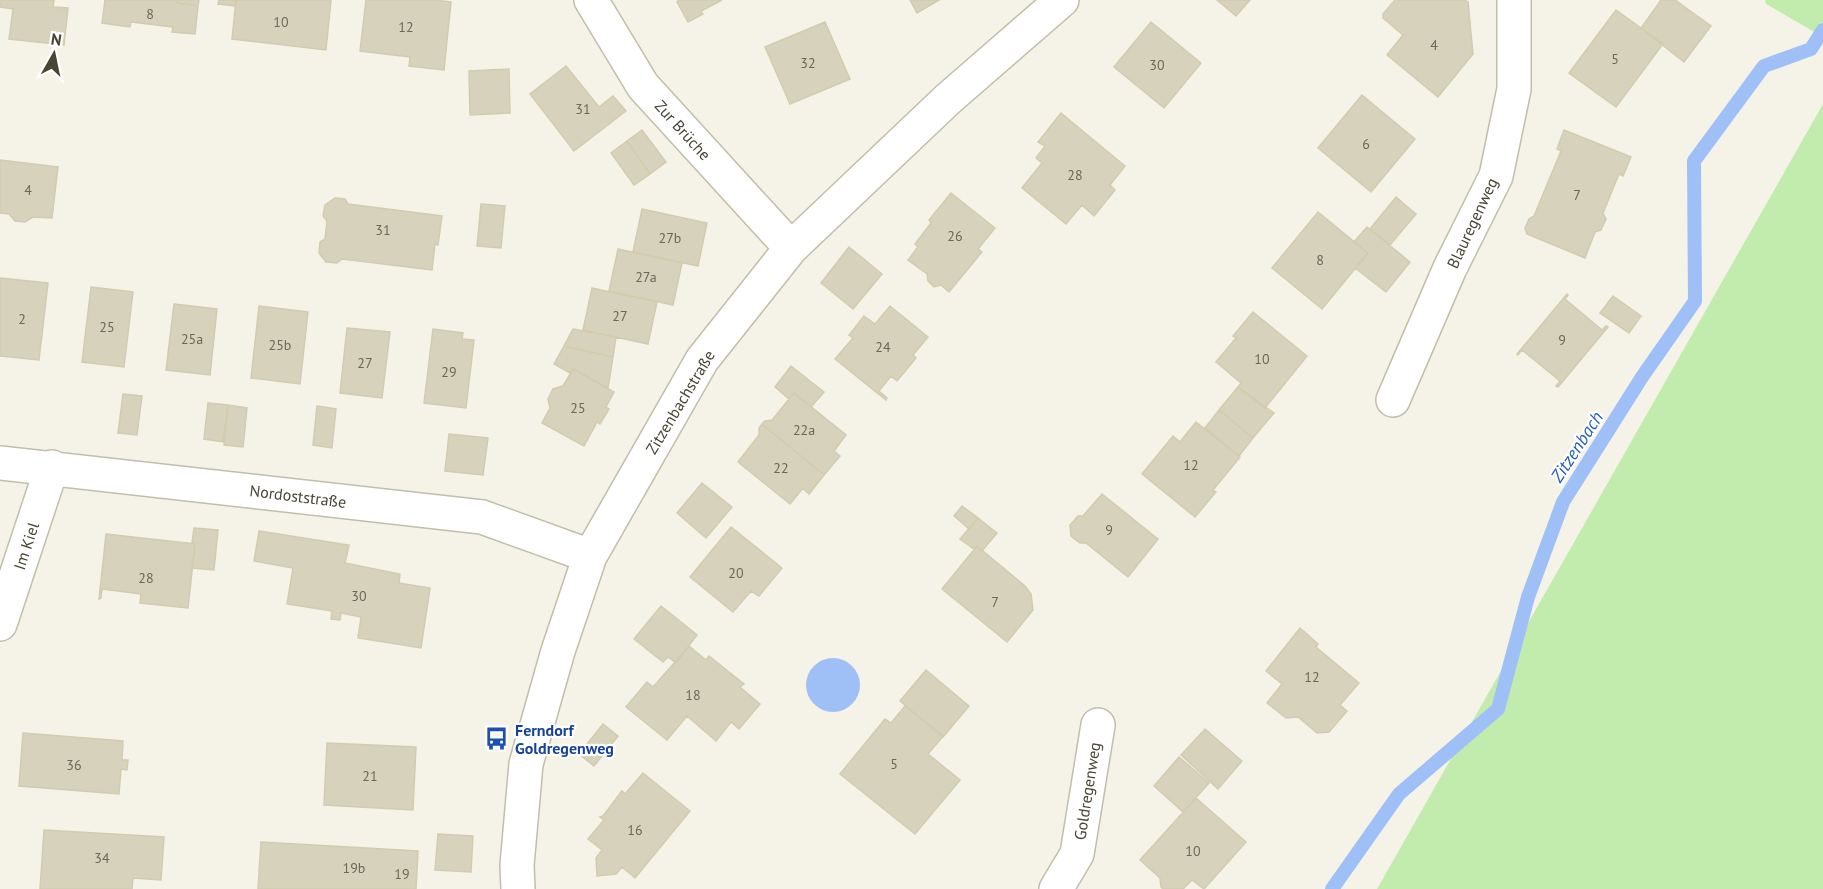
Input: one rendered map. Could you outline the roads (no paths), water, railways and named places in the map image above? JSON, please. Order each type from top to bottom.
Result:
[{"type":"street","name":"Zur Brüche","points":[[591,0],[644,86],[790,248]]},
{"type":"street","name":"Zitzenbachstraße","points":[[518,889],[517,866],[526,764],[558,651],[590,556],[702,360],[790,248],[948,99],[1062,0]]},
{"type":"street","name":"Blauregenweg","points":[[1393,400],[1450,268],[1496,176],[1514,88],[1514,0]]},
{"type":"street","name":"Nordoststraße","points":[[0,463],[52,467],[482,517],[590,556]]},
{"type":"street","name":"Im Kiel","points":[[0,624],[52,467]]},
{"type":"street","name":"Goldregenweg","points":[[1056,889],[1077,854],[1098,724]]},
{"type":"water","points":[[828,658],[838,658],[848,662],[856,670],[860,685],[856,700],[848,708],[838,712],[828,712],[818,708],[810,700],[806,690],[806,680],[810,670],[818,662]]},
{"type":"waterway","name":"Zitzenbach","points":[[1332,889],[1399,794],[1498,709],[1528,597],[1563,502],[1642,377],[1695,301],[1694,161],[1764,66],[1811,49],[1823,30]]},
{"type":"place","name":"Ferndorf Goldregenweg","points":[[497,739]]}]
